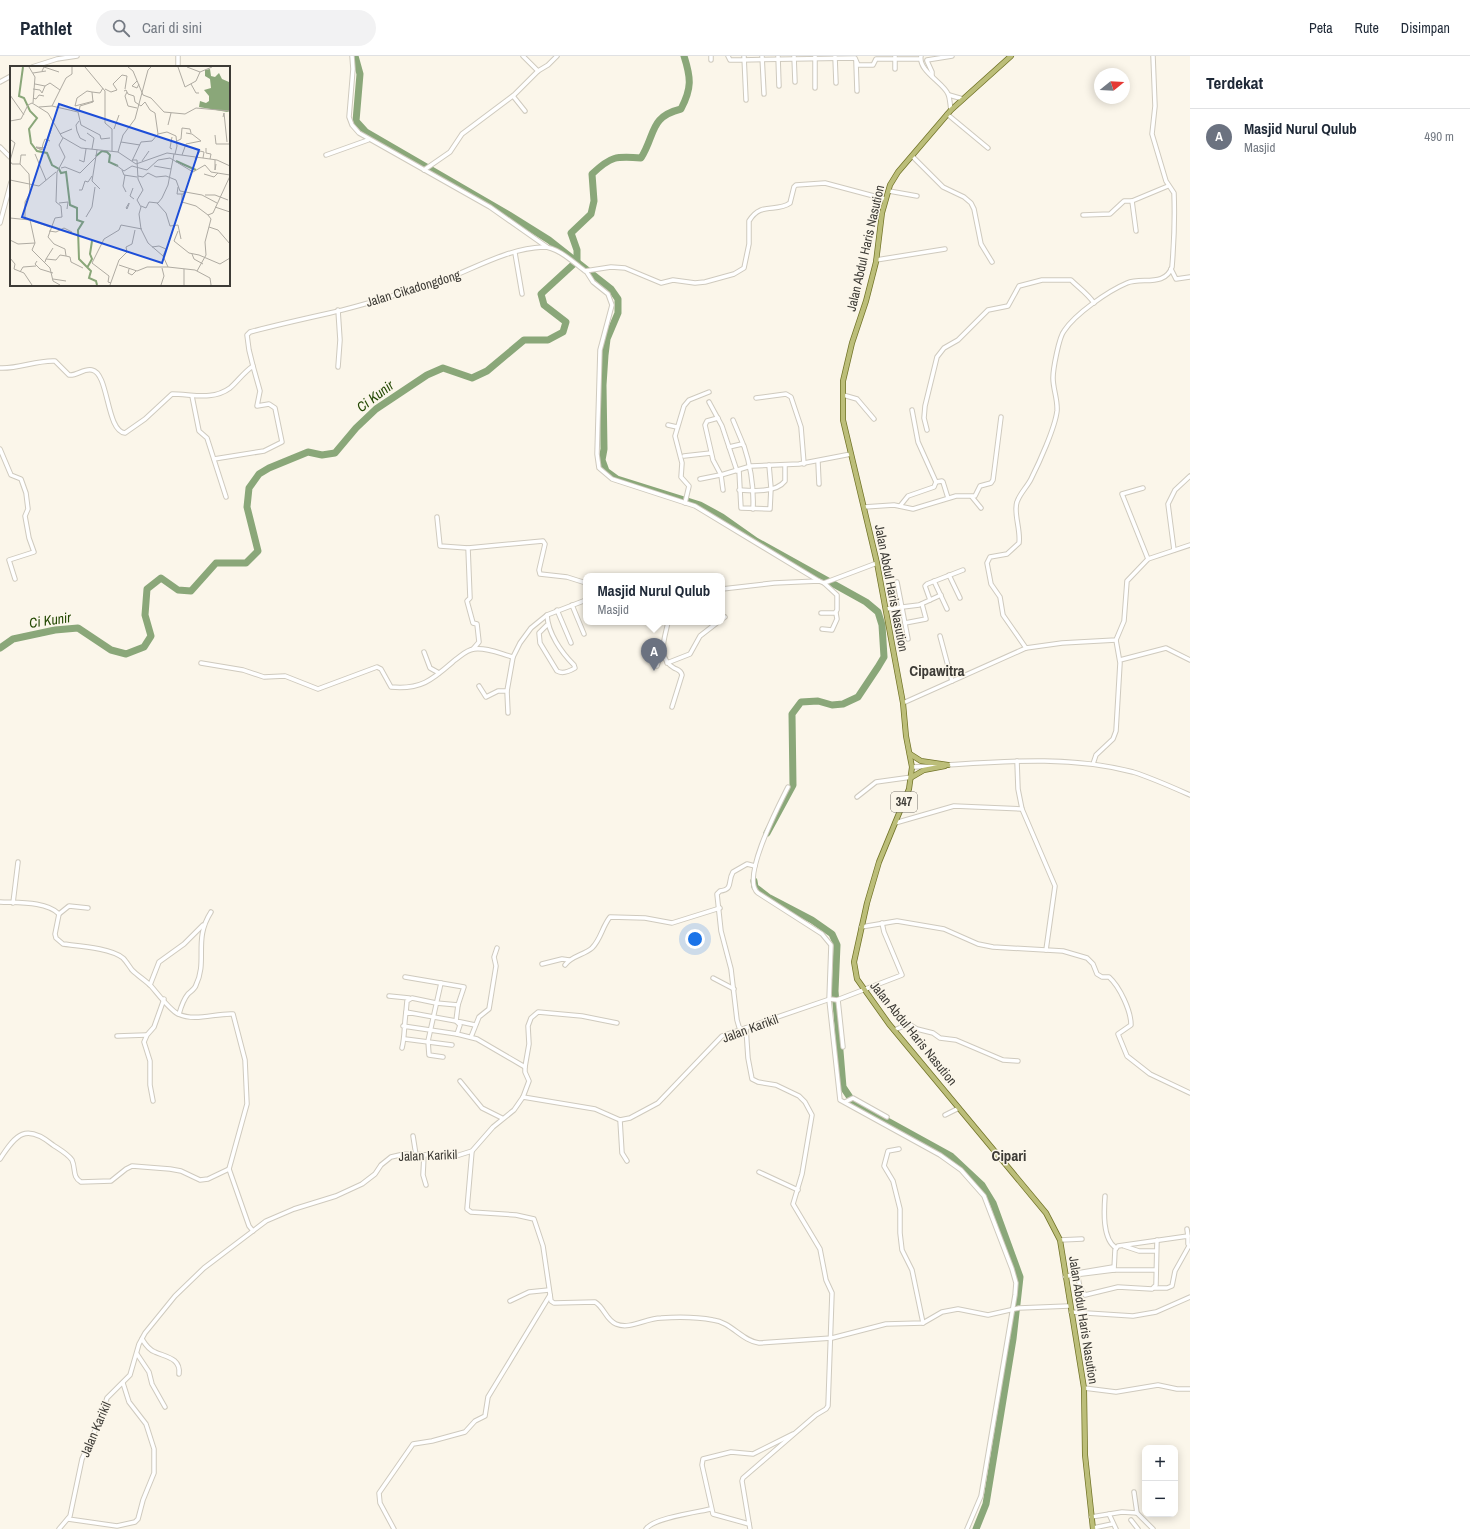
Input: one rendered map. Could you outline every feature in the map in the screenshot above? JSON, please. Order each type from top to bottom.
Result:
[{"type":"main road","name":"Jalan Abdul Haris Nasution","points":[[1011,56],[951,110],[898,172],[885,199],[876,260],[866,301],[852,343],[843,381],[843,420],[877,563],[903,702],[906,736],[912,767],[912,777],[909,789],[879,862],[861,927],[854,962],[857,979],[863,989],[894,1030],[1046,1214],[1060,1240],[1069,1306],[1084,1388],[1085,1455],[1093,1528]]},
{"type":"main road","points":[[910,754],[921,761],[948,765]]},
{"type":"main road","points":[[912,777],[924,770],[948,765]]},
{"type":"street","points":[[47,56],[48,62]]},
{"type":"street","points":[[35,66],[77,56]]},
{"type":"street","points":[[352,56],[353,69],[349,117],[354,128],[368,140],[490,207],[548,248],[555,250],[586,271],[592,282],[608,294],[612,304],[600,350],[597,454],[599,468],[612,479],[686,501],[710,514],[819,581]]},
{"type":"street","points":[[523,56],[538,71]]},
{"type":"street","points":[[424,170],[451,152],[462,134],[513,96],[538,71],[547,66],[557,56]]},
{"type":"street","points":[[728,56],[730,60],[794,57],[835,57],[855,59]]},
{"type":"street","points":[[855,59],[859,65],[871,66],[875,64],[876,57],[927,59],[952,56]]},
{"type":"street","points":[[1153,56],[1155,106],[1151,131],[1168,186],[1174,196],[1173,204],[1175,222],[1171,269],[1176,279],[1190,277]]},
{"type":"street","points":[[794,57],[796,82]]},
{"type":"street","points":[[815,57],[815,88]]},
{"type":"street","points":[[835,57],[836,83]]},
{"type":"street","points":[[895,57],[895,69]]},
{"type":"street","points":[[762,58],[764,94]]},
{"type":"street","points":[[778,58],[779,86]]},
{"type":"street","points":[[921,58],[928,74],[932,76],[949,95],[962,99]]},
{"type":"street","points":[[743,59],[746,100]]},
{"type":"street","points":[[855,59],[856,91]]},
{"type":"street","points":[[927,59],[932,76]]},
{"type":"street","points":[[0,82],[10,77]]},
{"type":"street","points":[[949,95],[951,110]]},
{"type":"street","points":[[513,96],[525,111]]},
{"type":"street","points":[[948,114],[988,148]]},
{"type":"street","points":[[326,155],[368,140]]},
{"type":"street","points":[[0,147],[10,157]]},
{"type":"street","points":[[912,156],[943,187],[964,197],[971,203],[974,209],[981,244],[992,262]]},
{"type":"street","points":[[586,271],[611,267],[625,268],[661,283],[673,280],[705,282],[734,274],[744,268],[749,244],[751,217],[764,208],[782,207],[790,204],[793,198],[794,187],[798,184],[825,183],[885,199]]},
{"type":"street","points":[[0,223],[10,186]]},
{"type":"street","points":[[1083,215],[1106,216],[1124,201],[1132,201],[1168,186]]},
{"type":"street","points":[[889,191],[917,196]]},
{"type":"street","points":[[1132,201],[1136,232]]},
{"type":"street","name":"Jalan Cikadongdong","points":[[253,366],[249,350],[248,334],[283,323],[427,286],[461,274],[484,262],[515,253],[548,248]]},
{"type":"street","points":[[876,260],[945,249]]},
{"type":"street","points":[[515,253],[522,294]]},
{"type":"street","points":[[1026,648],[1003,615],[1000,597],[991,584],[987,563],[992,556],[1003,555],[1012,551],[1018,543],[1020,528],[1015,509],[1017,502],[1030,480],[1056,418],[1057,406],[1053,377],[1062,335],[1065,329],[1083,311],[1094,303],[1128,283],[1163,278],[1171,269]]},
{"type":"street","points":[[927,430],[924,418],[925,406],[936,358],[944,348],[958,340],[985,312],[990,309],[1008,306],[1019,286],[1042,280],[1072,280],[1076,286],[1087,293],[1094,303]]},
{"type":"street","points":[[338,310],[340,340],[338,367]]},
{"type":"street","points":[[0,368],[15,368],[42,360],[55,361],[68,375],[76,375],[88,370],[94,371],[97,373],[104,387],[115,423],[122,433],[128,432],[136,426],[172,394],[207,396],[222,393],[253,366],[260,391],[257,406],[267,404],[275,408],[282,442],[262,452],[214,459]]},
{"type":"street","points":[[686,501],[689,486],[681,477],[682,463],[675,438],[677,427],[689,400],[709,392]]},
{"type":"street","points":[[756,398],[786,394],[791,397],[801,427],[804,464]]},
{"type":"street","points":[[843,395],[857,399],[874,419]]},
{"type":"street","points":[[192,396],[199,431],[206,436],[226,497]]},
{"type":"street","points":[[709,402],[718,418],[738,470],[741,508],[770,508],[771,488],[769,465]]},
{"type":"street","points":[[912,410],[918,442],[936,482]]},
{"type":"street","points":[[864,507],[900,506],[918,509],[956,496],[975,496],[980,486],[991,483],[994,480],[1001,417]]},
{"type":"street","points":[[718,418],[705,423],[711,453],[720,475],[723,490]]},
{"type":"street","points":[[733,420],[751,466],[754,491],[753,509]]},
{"type":"street","points":[[668,425],[677,427]]},
{"type":"street","points":[[729,447],[743,444]]},
{"type":"street","points":[[0,449],[11,475],[21,479],[26,491],[28,508],[25,517],[34,552],[9,560],[15,579]]},
{"type":"street","points":[[684,456],[711,453]]},
{"type":"street","points":[[700,479],[751,466],[804,464],[852,454]]},
{"type":"street","points":[[818,462],[819,484]]},
{"type":"street","points":[[739,490],[754,491],[771,488],[784,483],[785,465]]},
{"type":"street","points":[[1174,550],[1168,504],[1175,490],[1190,476]]},
{"type":"street","points":[[936,482],[942,481],[948,498]]},
{"type":"street","points":[[900,506],[908,496],[934,487],[936,482]]},
{"type":"street","points":[[1143,488],[1122,494],[1148,559]]},
{"type":"street","points":[[972,497],[981,508]]},
{"type":"street","points":[[437,518],[440,546],[468,548],[543,541],[545,544],[540,562],[540,574],[567,577],[583,582]]},
{"type":"street","points":[[1093,764],[1096,755],[1113,739],[1116,734],[1120,691],[1120,660],[1116,640],[1124,621],[1127,580],[1148,559],[1190,545]]},
{"type":"street","points":[[201,663],[243,670],[264,677],[285,676],[318,689],[377,666],[381,669],[389,685],[394,687],[412,686],[427,682],[461,655],[473,649],[479,642],[477,624],[473,623],[467,600],[470,598],[468,548]]},
{"type":"street","points":[[725,589],[774,583],[826,581],[877,563]]},
{"type":"street","points":[[930,600],[925,586],[963,570]]},
{"type":"street","points":[[949,575],[960,598]]},
{"type":"street","points":[[822,629],[832,630],[837,619],[837,595],[826,581]]},
{"type":"street","points":[[934,581],[947,609]]},
{"type":"street","points":[[897,582],[908,639]]},
{"type":"street","points":[[886,609],[902,608],[922,604],[941,595]]},
{"type":"street","points":[[508,713],[507,690],[513,657],[520,643],[531,628],[547,614],[583,601]]},
{"type":"street","points":[[905,623],[926,619],[922,604]]},
{"type":"street","points":[[572,605],[584,634]]},
{"type":"street","points":[[557,610],[571,643]]},
{"type":"street","points":[[821,613],[836,612]]},
{"type":"street","points":[[547,614],[548,624],[564,656],[574,664],[575,668],[572,670],[562,673],[557,671],[540,643],[539,633],[548,624]]},
{"type":"street","points":[[657,666],[667,625]]},
{"type":"street","points":[[667,662],[690,654],[700,636],[714,625]]},
{"type":"street","points":[[940,636],[952,681]]},
{"type":"street","points":[[903,702],[1026,648],[1062,643],[1116,640]]},
{"type":"street","points":[[1120,660],[1166,648],[1190,660]]},
{"type":"street","points":[[473,649],[484,649],[513,657]]},
{"type":"street","points":[[662,649],[667,662],[682,673],[672,707]]},
{"type":"street","points":[[424,652],[430,668],[439,673]]},
{"type":"street","points":[[479,686],[486,697],[498,691],[507,690]]},
{"type":"street","points":[[1017,761],[1018,789],[1022,809],[1055,886],[1046,950]]},
{"type":"street","points":[[912,767],[1017,761],[1052,761],[1093,764],[1134,773],[1190,795]]},
{"type":"street","points":[[857,797],[876,782],[912,777]]},
{"type":"street","points":[[788,787],[755,866],[752,884],[755,890],[822,934],[830,943],[832,951],[830,1000],[840,1100],[951,1163],[982,1193],[1016,1281],[1013,1309],[981,1496],[967,1529]]},
{"type":"street","points":[[894,824],[954,806],[1022,809]]},
{"type":"street","points":[[13,903],[18,862]]},
{"type":"street","points":[[742,1029],[739,1027],[734,989],[721,931],[718,893],[729,888],[733,872],[747,864],[755,866]]},
{"type":"street","points":[[0,902],[43,906],[59,914]]},
{"type":"street","points":[[88,908],[70,906],[59,914],[55,934],[60,942],[116,954],[122,958],[161,998],[164,999],[171,1008],[179,1014],[198,1018],[231,1014],[234,1016],[237,1038],[244,1060],[247,1104],[229,1169],[249,1226],[254,1231]]},
{"type":"street","points":[[565,965],[569,960],[580,955],[597,942],[605,924],[610,917],[645,918],[672,923],[720,908]]},
{"type":"street","points":[[179,1014],[182,1003],[197,982],[201,962],[201,937],[211,912]]},
{"type":"street","points":[[150,985],[159,962],[184,944],[207,920]]},
{"type":"street","points":[[861,927],[897,921],[944,930],[978,944],[993,947],[1063,950],[1087,958],[1093,964],[1097,974],[1111,979],[1119,991],[1131,1021],[1131,1026],[1118,1034],[1127,1056],[1150,1074],[1190,1093]]},
{"type":"street","points":[[843,1047],[838,1000],[902,974],[884,932],[882,923]]},
{"type":"street","points":[[471,1037],[479,1017],[489,1009],[490,995],[496,966],[494,954],[497,948]]},
{"type":"street","points":[[542,964],[562,959],[569,960]]},
{"type":"street","points":[[405,977],[464,987],[458,1005],[456,1021],[460,1025],[457,1034]]},
{"type":"street","points":[[713,978],[734,989]]},
{"type":"street","points":[[441,983],[436,1003],[435,1016],[428,1041],[429,1055],[443,1057]]},
{"type":"street","points":[[389,996],[458,1005]]},
{"type":"street","points":[[402,1048],[409,998]]},
{"type":"street","points":[[153,1102],[150,1085],[150,1061],[144,1042],[146,1036],[154,1027],[164,999]]},
{"type":"street","name":"Jalan Karikil","points":[[620,1120],[630,1118],[658,1103],[718,1039],[742,1029],[830,1000],[838,1000]]},
{"type":"street","points":[[406,1012],[435,1016],[476,1025]]},
{"type":"street","points":[[617,1023],[582,1016],[538,1012],[531,1018],[528,1026],[529,1042],[525,1072],[530,1081],[523,1097],[595,1109],[620,1120],[622,1153],[627,1161]]},
{"type":"street","points":[[894,1030],[909,1024],[917,1029],[933,1032],[940,1038],[956,1040],[1003,1060],[1018,1061]]},
{"type":"street","points":[[404,1026],[471,1037],[525,1067]]},
{"type":"street","points":[[746,1028],[748,1058],[752,1079],[758,1082],[776,1085],[799,1096],[805,1102],[812,1115],[813,1119],[794,1206],[820,1249],[826,1280],[832,1290],[828,1406],[826,1409],[816,1414],[743,1478],[742,1481],[750,1529]]},
{"type":"street","points":[[117,1036],[146,1036]]},
{"type":"street","points":[[404,1039],[452,1045]]},
{"type":"street","points":[[460,1081],[482,1108],[502,1118]]},
{"type":"street","name":"Jalan Karikil","points":[[59,1529],[71,1514],[82,1459],[98,1424],[107,1398],[130,1374],[142,1339],[175,1296],[204,1268],[266,1221],[294,1209],[336,1196],[362,1184],[375,1174],[391,1157],[404,1154],[456,1156],[472,1151],[502,1118],[514,1110],[523,1097]]},
{"type":"street","points":[[845,1102],[851,1099],[887,1117]]},
{"type":"street","points":[[945,1115],[959,1108]]},
{"type":"street","points":[[0,1159],[10,1143],[16,1137],[35,1133],[43,1136],[71,1159],[75,1178],[81,1182],[111,1181],[132,1166],[170,1169],[185,1173],[200,1180],[208,1179],[229,1169]]},
{"type":"street","points":[[413,1136],[416,1154]]},
{"type":"street","points":[[899,1149],[888,1151],[884,1166],[893,1181],[900,1209],[900,1235],[902,1250],[912,1270],[923,1323]]},
{"type":"street","points":[[472,1151],[467,1209],[470,1212],[516,1215],[534,1219],[543,1246],[549,1290],[554,1303],[595,1302],[599,1304],[610,1320],[623,1326],[633,1325],[648,1319],[660,1318],[713,1320],[732,1328],[754,1342],[831,1338],[886,1324],[923,1323],[942,1312],[958,1309],[988,1315],[1020,1308],[1069,1306]]},
{"type":"street","points":[[424,1155],[423,1175],[426,1185]]},
{"type":"street","points":[[759,1172],[798,1190]]},
{"type":"street","points":[[1105,1196],[1105,1223],[1112,1244],[1116,1248],[1114,1268]]},
{"type":"street","points":[[1076,1275],[1081,1290],[1086,1295],[1118,1287],[1167,1288],[1172,1286],[1175,1271],[1190,1246],[1187,1229]]},
{"type":"street","points":[[1116,1248],[1123,1245],[1188,1236]]},
{"type":"street","points":[[1060,1240],[1082,1239]]},
{"type":"street","points":[[1154,1288],[1157,1240]]},
{"type":"street","points":[[1123,1245],[1139,1251],[1156,1251]]},
{"type":"street","points":[[1065,1277],[1114,1268],[1156,1270]]},
{"type":"street","points":[[510,1301],[529,1292],[549,1290]]},
{"type":"street","points":[[394,1529],[380,1503],[379,1493],[413,1444],[432,1441],[462,1433],[475,1421],[484,1416],[488,1397],[550,1295]]},
{"type":"street","points":[[1070,1312],[1133,1316],[1156,1312],[1190,1297]]},
{"type":"street","points":[[142,1339],[152,1351],[174,1359],[178,1366],[179,1374]]},
{"type":"street","points":[[137,1354],[149,1372],[152,1384],[165,1407]]},
{"type":"street","points":[[68,1519],[117,1528],[138,1520],[155,1470],[154,1449],[146,1424],[129,1402],[122,1383]]},
{"type":"street","points":[[1084,1388],[1116,1392],[1158,1385],[1176,1390],[1190,1389]]},
{"type":"street","points":[[749,1524],[716,1516],[712,1510],[702,1459],[731,1452],[753,1454],[797,1432]]},
{"type":"street","points":[[1134,1492],[1137,1514],[1153,1529]]},
{"type":"street","points":[[646,1529],[648,1526],[662,1521],[712,1510]]},
{"type":"street","points":[[1109,1514],[1112,1524],[1116,1529]]},
{"type":"street","points":[[1091,1517],[1109,1514],[1137,1514]]},
{"type":"street","points":[[1131,1520],[1138,1529]]},
{"type":"street","points":[[1093,1528],[1112,1524]]},
{"type":"waterway","points":[[355,56],[360,74],[356,121],[366,132],[509,215],[549,240],[611,289],[618,299],[618,313],[607,339],[605,355],[603,385],[604,449],[602,460],[606,471],[617,479],[700,505],[722,517],[756,541],[866,602],[878,612],[882,625],[884,657],[858,697],[843,704],[832,705],[818,701],[801,702],[792,714],[793,785],[767,833]]},
{"type":"waterway","name":"Ci Kunir","points":[[0,648],[13,639],[55,630],[78,628],[111,650],[126,654],[144,647],[151,636],[145,615],[147,589],[161,578],[178,590],[191,591],[216,563],[246,563],[258,551],[247,507],[249,488],[259,474],[269,468],[308,452],[322,455],[335,453],[356,428],[376,409],[427,375],[443,368],[472,378],[487,371],[524,340],[548,340],[563,332],[566,322],[544,305],[541,294],[577,261],[577,250],[571,233],[591,214],[594,201],[592,174],[609,160],[614,158],[641,158],[658,122],[671,112],[681,109],[689,89],[689,77],[684,56]]},
{"type":"waterway","points":[[754,881],[755,887],[768,897],[812,920],[832,934],[837,945],[835,991],[843,1087],[853,1102],[951,1156],[982,1185],[993,1203],[1020,1277],[1013,1339],[986,1504],[976,1529]]},
{"type":"place","name":"Masjid Nurul Qulub","points":[[654,671]]},
{"type":"district","name":"Cipawitra","points":[[937,671]]},
{"type":"district","name":"Cipari","points":[[1009,1156]]}]
